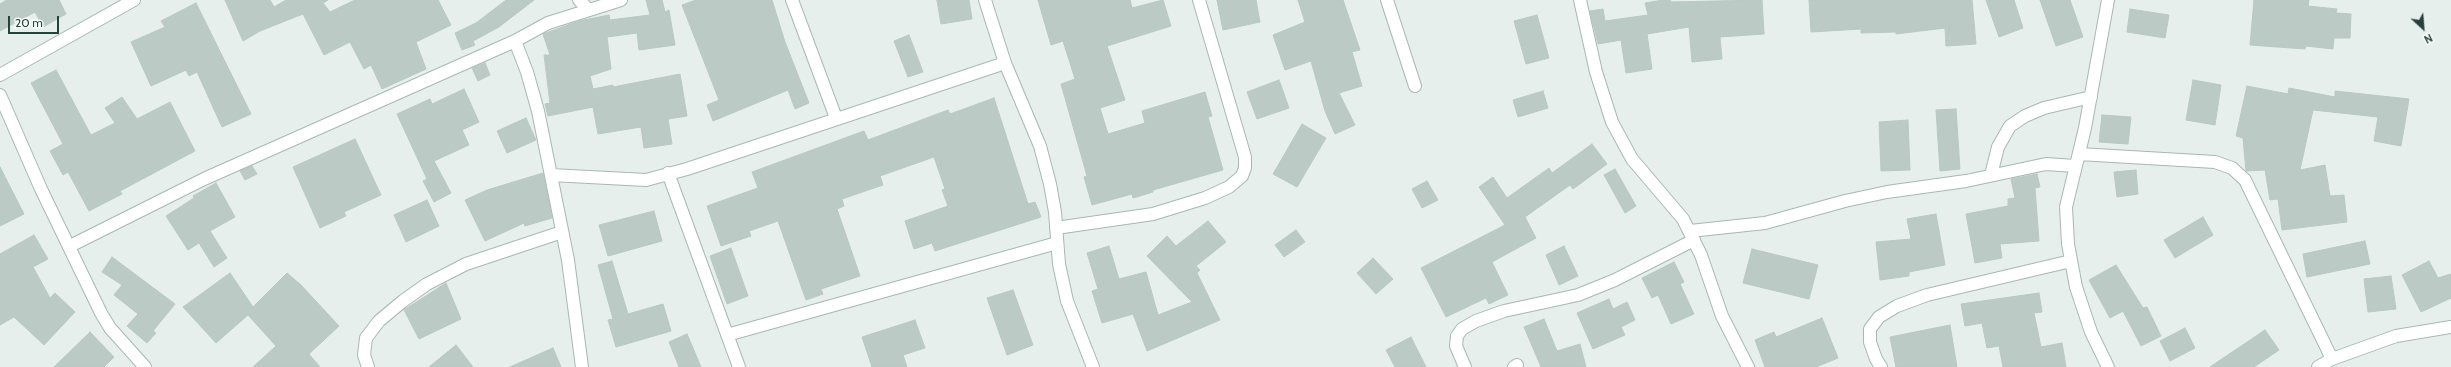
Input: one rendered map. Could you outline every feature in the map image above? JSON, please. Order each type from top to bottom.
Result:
[{"type":"street","points":[[0,74],[134,0]]},
{"type":"street","points":[[579,0],[589,10]]},
{"type":"street","points":[[70,246],[204,179],[515,40],[548,23],[621,0]]},
{"type":"street","points":[[792,0],[836,118]]},
{"type":"street","points":[[985,0],[1004,63],[1040,146],[1050,184],[1059,264],[1067,301],[1093,367]]},
{"type":"street","points":[[1056,228],[1153,214],[1205,198],[1229,187],[1242,176],[1246,168],[1245,157],[1199,0]]},
{"type":"street","points":[[1387,0],[1415,86]]},
{"type":"street","points":[[1580,0],[1596,72],[1612,122],[1632,160],[1683,219],[1701,255],[1722,316],[1748,367]]},
{"type":"street","points":[[2108,0],[2091,97],[2066,207],[2068,244],[2076,287],[2091,332],[2108,367]]},
{"type":"street","points":[[515,40],[538,111],[562,232],[582,367]]},
{"type":"street","points":[[551,175],[646,180],[1004,63]]},
{"type":"street","points":[[0,94],[41,188],[110,328],[145,367]]},
{"type":"street","points":[[1991,175],[1998,147],[2010,126],[2025,116],[2044,108],[2091,97]]},
{"type":"street","points":[[2079,154],[2215,162],[2232,168],[2245,180],[2332,359]]},
{"type":"street","points":[[1466,367],[1456,346],[1457,336],[1462,329],[1476,321],[1504,311],[1578,295],[1615,280],[1692,236],[1765,223],[1845,201],[2046,164],[2075,166]]},
{"type":"street","points":[[668,173],[739,367]]},
{"type":"street","points":[[368,367],[364,355],[366,338],[379,322],[402,301],[427,284],[466,264],[562,232]]},
{"type":"street","points":[[727,335],[1057,243]]},
{"type":"street","points":[[1881,367],[1876,359],[1870,342],[1870,329],[1879,317],[1897,306],[1927,295],[2071,261]]},
{"type":"street","points":[[2318,367],[2332,359],[2396,336],[2451,326]]},
{"type":"building","points":[[7,0],[59,0],[66,14],[43,27],[35,12],[0,31],[0,4]]},
{"type":"building","points":[[225,0],[270,0],[274,7],[286,0],[328,0],[323,3],[330,12],[355,0],[438,0],[451,25],[416,42],[426,69],[382,89],[371,65],[364,69],[350,42],[324,55],[303,14],[260,31],[243,41]]},
{"type":"building","points":[[506,0],[534,0],[499,27],[473,41],[475,45],[462,50],[455,33],[476,23]]},
{"type":"building","points":[[646,0],[662,0],[665,12],[669,10],[675,45],[639,50],[637,33],[607,37],[611,69],[590,76],[593,89],[613,85],[613,87],[680,74],[687,116],[668,119],[672,144],[644,148],[641,127],[598,134],[593,107],[548,116],[545,104],[550,103],[544,55],[550,55],[543,34],[579,21],[609,15],[610,20],[650,15]]},
{"type":"building","points":[[696,0],[772,0],[785,42],[809,103],[795,109],[788,90],[713,121],[707,105],[719,100],[682,5]]},
{"type":"building","points":[[937,0],[969,0],[972,19],[941,24]]},
{"type":"building","points":[[1038,0],[1130,0],[1132,8],[1163,0],[1171,26],[1107,46],[1125,100],[1100,108],[1108,134],[1145,123],[1142,111],[1205,92],[1212,116],[1208,117],[1223,170],[1153,190],[1153,192],[1133,198],[1132,194],[1092,205],[1084,177],[1087,176],[1061,84],[1075,79],[1063,41],[1051,45]]},
{"type":"building","points":[[1217,0],[1256,0],[1260,22],[1223,30]]},
{"type":"building","points":[[1298,0],[1343,0],[1360,50],[1352,52],[1362,86],[1339,93],[1355,125],[1335,134],[1325,111],[1311,61],[1285,70],[1273,35],[1305,22]]},
{"type":"building","points":[[1670,0],[1671,2],[1762,0],[1764,34],[1720,37],[1722,59],[1692,62],[1689,27],[1647,34],[1652,69],[1626,73],[1621,40],[1598,44],[1590,11],[1603,9],[1605,21],[1648,15],[1645,3]]},
{"type":"building","points":[[1809,0],[1972,0],[1976,44],[1946,46],[1945,28],[1896,34],[1896,32],[1861,33],[1861,29],[1811,32]]},
{"type":"building","points":[[1986,0],[2014,0],[2023,28],[1999,37]]},
{"type":"building","points":[[2040,0],[2070,0],[2083,37],[2056,46]]},
{"type":"building","points":[[2254,0],[2309,0],[2308,6],[2337,9],[2336,13],[2351,14],[2350,38],[2334,38],[2333,49],[2306,46],[2305,49],[2250,45]]},
{"type":"building","points":[[196,3],[251,114],[222,127],[197,72],[189,76],[186,70],[151,86],[131,42],[165,27],[161,21]]},
{"type":"building","points":[[2130,9],[2169,15],[2165,38],[2127,32]]},
{"type":"building","points":[[1537,15],[1549,58],[1526,64],[1514,21]]},
{"type":"building","points":[[909,35],[923,72],[908,77],[894,41]]},
{"type":"building","points":[[485,63],[490,75],[478,81],[472,68]]},
{"type":"building","points":[[56,70],[91,135],[115,123],[105,108],[122,97],[137,119],[170,102],[195,151],[120,191],[122,194],[89,211],[68,172],[63,175],[50,151],[63,144],[31,83]]},
{"type":"building","points":[[1279,80],[1289,108],[1257,119],[1247,92]]},
{"type":"building","points":[[2193,80],[2221,85],[2215,125],[2186,120]]},
{"type":"building","points":[[2247,86],[2288,94],[2289,88],[2335,97],[2335,91],[2409,99],[2401,146],[2374,141],[2378,117],[2313,110],[2300,170],[2325,165],[2330,196],[2344,195],[2347,222],[2282,230],[2278,199],[2270,200],[2265,170],[2246,171],[2243,138],[2236,136]]},
{"type":"building","points":[[464,89],[479,122],[462,130],[469,145],[434,161],[451,193],[434,202],[423,181],[427,179],[397,114],[430,99],[432,104]]},
{"type":"building","points":[[1543,91],[1548,108],[1518,117],[1513,100]]},
{"type":"building","points":[[994,98],[1028,204],[1035,202],[1041,217],[935,251],[932,243],[914,249],[905,221],[948,206],[942,190],[945,189],[934,157],[880,176],[883,185],[842,199],[844,206],[837,209],[860,276],[821,289],[823,294],[806,300],[778,221],[749,231],[751,236],[721,246],[707,206],[758,188],[752,172],[864,131],[868,140],[948,110],[950,114]]},
{"type":"building","points":[[1956,109],[1960,169],[1940,171],[1936,110]]},
{"type":"building","points":[[2102,115],[2131,117],[2128,144],[2099,142]]},
{"type":"building","points":[[526,118],[536,140],[507,153],[497,131]]},
{"type":"building","points":[[1908,120],[1910,170],[1881,171],[1879,122]]},
{"type":"building","points":[[1302,124],[1326,138],[1297,187],[1273,174]]},
{"type":"building","points":[[355,139],[381,195],[344,212],[346,216],[320,228],[293,167]]},
{"type":"building","points":[[1592,144],[1607,164],[1573,189],[1570,185],[1525,217],[1536,238],[1492,262],[1508,295],[1489,304],[1486,298],[1446,317],[1421,268],[1505,225],[1479,187],[1493,177],[1507,198],[1549,168],[1552,173]]},
{"type":"building","points":[[252,166],[257,174],[245,180],[240,171]]},
{"type":"building","points":[[0,167],[24,214],[0,226]]},
{"type":"building","points":[[1615,169],[1636,206],[1625,213],[1604,175]]},
{"type":"building","points":[[2136,170],[2138,194],[2117,197],[2114,172]]},
{"type":"building","points":[[543,173],[552,218],[525,226],[524,223],[485,241],[465,200],[487,190]]},
{"type":"building","points":[[2037,174],[2040,187],[2035,188],[2039,241],[2000,244],[2002,258],[1975,263],[1966,214],[2008,206],[2008,199],[2015,198],[2011,179]]},
{"type":"building","points":[[1427,181],[1438,200],[1422,208],[1412,189]]},
{"type":"building","points":[[216,183],[235,217],[210,231],[227,258],[214,267],[199,243],[188,250],[166,216],[194,198],[193,196]]},
{"type":"building","points":[[427,200],[439,226],[406,242],[394,215]]},
{"type":"building","points":[[654,211],[662,241],[608,256],[599,225]]},
{"type":"building","points":[[1936,214],[1945,265],[1909,272],[1909,276],[1880,280],[1876,242],[1911,239],[1907,219]]},
{"type":"building","points":[[2203,217],[2213,235],[2175,258],[2164,240]]},
{"type":"building","points":[[1208,221],[1226,242],[1196,266],[1200,270],[1197,273],[1220,320],[1147,351],[1133,314],[1102,323],[1092,291],[1098,289],[1087,253],[1109,246],[1119,279],[1146,272],[1158,315],[1192,302],[1147,256],[1167,236],[1176,246]]},
{"type":"building","points":[[1296,230],[1305,242],[1284,257],[1275,245]]},
{"type":"building","points":[[34,235],[48,259],[33,267],[50,298],[55,293],[75,312],[44,345],[14,317],[0,325],[0,254]]},
{"type":"building","points":[[2365,241],[2370,264],[2307,277],[2303,254]]},
{"type":"building","points":[[1564,246],[1578,276],[1559,285],[1546,255]]},
{"type":"building","points":[[731,248],[748,296],[727,304],[710,256]]},
{"type":"building","points":[[1752,249],[1818,265],[1809,299],[1743,283]]},
{"type":"building","points":[[112,257],[175,304],[153,331],[156,333],[147,343],[127,326],[138,314],[114,295],[122,285],[102,272]]},
{"type":"building","points":[[1373,258],[1393,279],[1376,294],[1357,273]]},
{"type":"building","points":[[612,261],[628,314],[663,304],[671,331],[616,347],[608,320],[613,319],[598,265]]},
{"type":"building","points":[[2429,261],[2438,278],[2451,274],[2451,298],[2421,312],[2402,275]]},
{"type":"building","points":[[1674,262],[1684,282],[1680,284],[1694,314],[1671,324],[1658,295],[1652,298],[1642,278]]},
{"type":"building","points":[[2116,265],[2143,308],[2147,307],[2161,336],[2141,346],[2123,311],[2110,318],[2089,280]]},
{"type":"building","points":[[230,273],[253,307],[287,273],[301,285],[339,326],[309,354],[320,367],[253,367],[276,346],[248,315],[216,343],[183,307]]},
{"type":"building","points":[[2391,276],[2396,309],[2368,312],[2364,279]]},
{"type":"building","points":[[446,283],[461,319],[419,339],[404,310]]},
{"type":"building","points":[[1013,290],[1033,345],[1007,355],[987,298]]},
{"type":"building","points":[[2039,293],[2042,312],[2034,313],[2041,347],[2062,343],[2066,367],[2003,367],[1999,346],[1987,348],[1982,323],[1965,326],[1961,304]]},
{"type":"building","points":[[1609,299],[1613,309],[1627,302],[1635,320],[1621,327],[1625,335],[1593,349],[1577,313]]},
{"type":"building","points":[[1822,318],[1838,358],[1816,367],[1765,367],[1755,340],[1774,332],[1776,337]]},
{"type":"building","points":[[1544,319],[1557,351],[1580,344],[1586,367],[1541,367],[1524,327]]},
{"type":"building","points":[[915,320],[925,348],[903,355],[907,367],[872,367],[862,337]]},
{"type":"building","points":[[1950,325],[1957,367],[1896,367],[1890,337]]},
{"type":"building","points":[[2185,328],[2195,348],[2170,361],[2160,341]]},
{"type":"building","points":[[2265,330],[2279,350],[2254,367],[2210,367]]},
{"type":"building","points":[[90,332],[114,357],[104,367],[54,367]]},
{"type":"building","points":[[687,334],[701,367],[679,367],[669,342]]},
{"type":"building","points":[[1411,337],[1426,367],[1395,367],[1386,350]]},
{"type":"building","points":[[456,345],[473,367],[429,367]]},
{"type":"building","points":[[553,348],[561,367],[510,367]]}]
